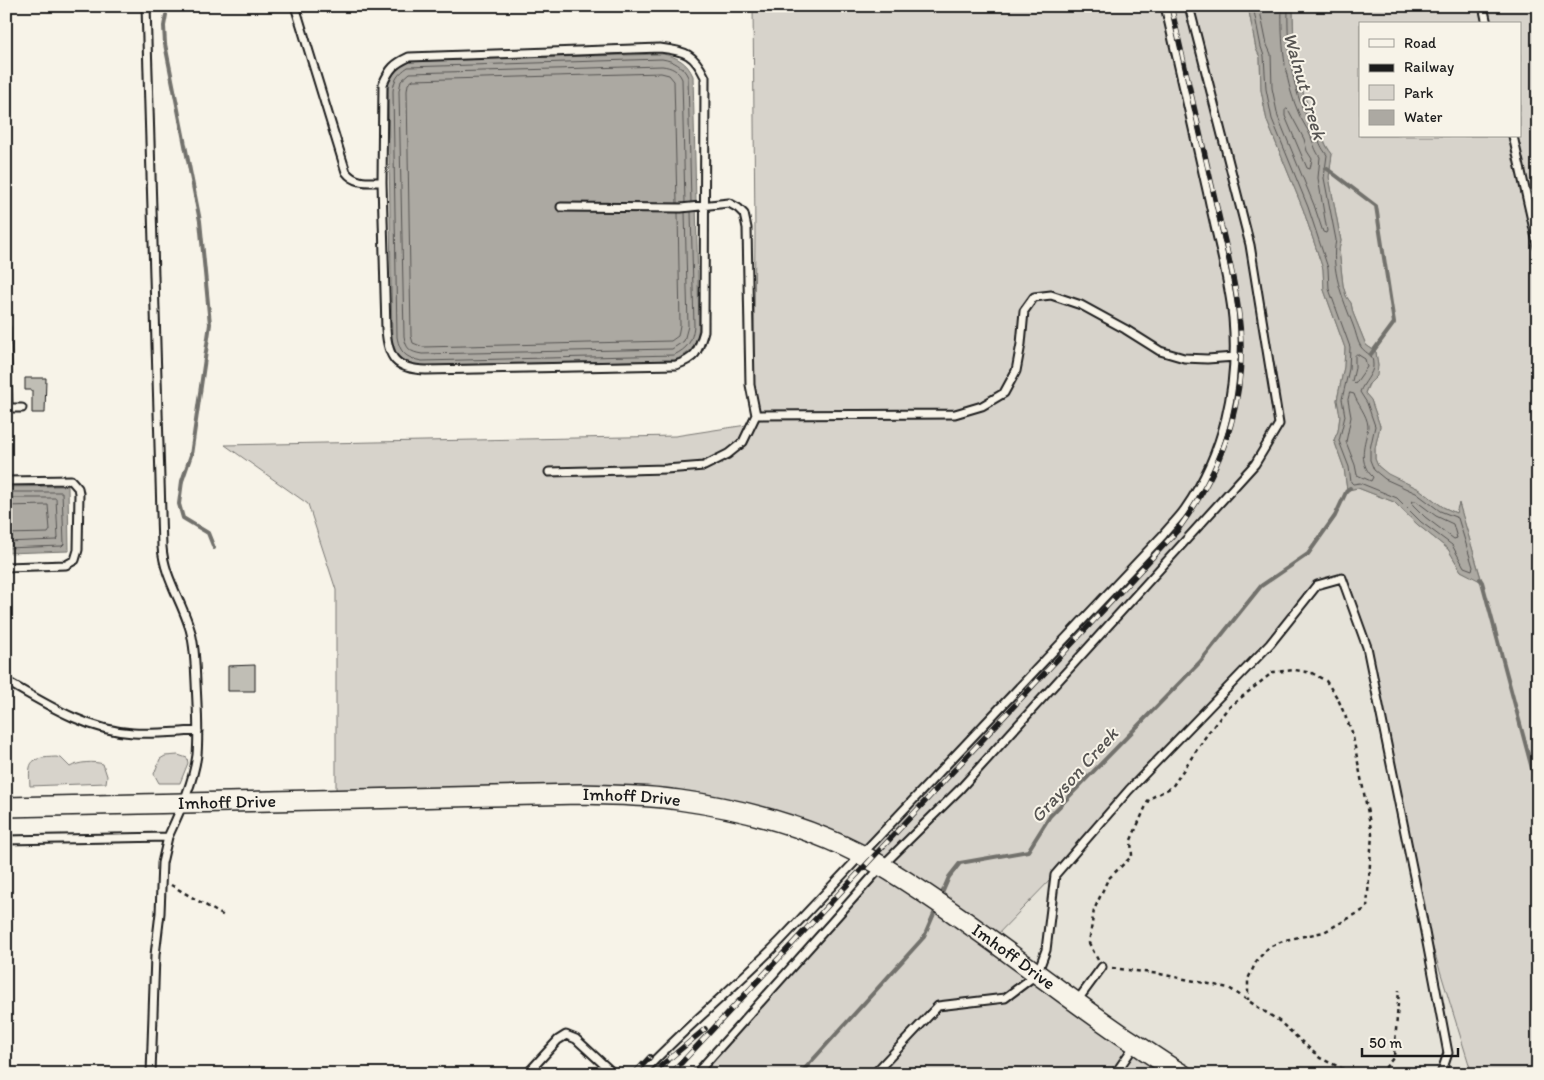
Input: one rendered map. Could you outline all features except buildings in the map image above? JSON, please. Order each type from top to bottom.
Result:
[{"type":"street","name":"Imhoff Drive","points":[[6,807],[571,794],[630,795],[678,799],[726,808],[809,833],[861,855],[886,869],[991,940],[1076,1003],[1182,1074]]},
{"type":"lane","points":[[146,6],[162,547],[166,572],[190,628],[195,668],[198,731],[194,772],[184,802],[168,837],[162,863],[160,913],[155,955],[151,1074]]},
{"type":"lane","points":[[295,6],[346,172],[349,177],[360,182],[382,182]]},
{"type":"lane","points":[[641,1074],[678,1036],[746,975],[1146,554],[1185,509],[1202,481],[1216,452],[1232,390],[1235,357],[1233,316],[1225,271],[1165,6]]},
{"type":"lane","points":[[696,1074],[960,789],[1255,464],[1279,424],[1250,245],[1190,6]]},
{"type":"lane","points":[[1483,6],[1487,22]]},
{"type":"lane","points":[[660,48],[686,54],[698,62],[705,78],[704,331],[698,350],[690,360],[676,365],[412,369],[401,365],[394,359],[387,346],[382,182],[383,84],[389,70],[397,62],[409,57],[660,48]]},
{"type":"lane","points":[[1513,138],[1538,247]]},
{"type":"lane","points":[[549,472],[704,466],[728,454],[743,442],[756,415],[750,385],[747,228],[744,214],[728,202],[681,208],[561,207]]},
{"type":"lane","points":[[756,415],[955,414],[982,406],[1004,393],[1016,371],[1024,310],[1034,297],[1051,295],[1081,305],[1125,329],[1160,352],[1184,358],[1235,357]]},
{"type":"lane","points":[[6,328],[7,408],[22,408]]},
{"type":"lane","points":[[6,481],[71,480],[78,488],[79,493],[78,550],[75,560],[66,565],[6,566]]},
{"type":"lane","points":[[874,1074],[938,1006],[1005,998],[1037,974],[1046,950],[1055,875],[1129,790],[1270,644],[1317,585],[1342,578],[1367,647],[1420,906],[1448,1053],[1441,1074]]},
{"type":"lane","points":[[6,681],[69,716],[91,725],[133,733],[198,731]]},
{"type":"lane","points":[[6,840],[168,837]]},
{"type":"lane","points":[[1076,1003],[1102,967]]},
{"type":"lane","points":[[527,1074],[558,1040],[566,1036],[576,1039],[614,1074]]},
{"type":"lane","points":[[1116,1074],[1136,1044]]},
{"type":"path","points":[[1248,1000],[1248,979],[1257,960],[1269,948],[1285,940],[1324,932],[1366,908],[1372,834],[1352,732],[1338,699],[1326,681],[1312,673],[1295,670],[1273,672],[1228,708],[1208,733],[1172,787],[1149,799],[1131,840],[1132,856],[1108,879],[1094,910],[1089,943],[1102,967],[1160,974],[1230,988],[1279,1021],[1320,1058],[1354,1074]]},
{"type":"path","points":[[161,879],[224,916]]},
{"type":"path","points":[[1380,1074],[1394,1057],[1399,990]]},
{"type":"shaded area","points":[[1342,578],[1367,647],[1420,906],[1472,1074],[1182,1074],[991,940],[1055,875],[1317,585]]},
{"type":"green space","points":[[753,6],[1248,6],[1256,49],[1260,57],[1261,90],[1267,121],[1303,209],[1323,269],[1324,290],[1345,348],[1344,367],[1337,400],[1340,416],[1338,431],[1334,440],[1344,468],[1347,490],[1358,488],[1394,502],[1418,525],[1448,549],[1461,571],[1482,581],[1459,504],[1456,513],[1443,507],[1419,489],[1388,475],[1378,466],[1375,459],[1375,448],[1380,426],[1371,400],[1365,393],[1378,366],[1376,352],[1366,345],[1343,285],[1339,249],[1341,241],[1329,177],[1332,154],[1309,109],[1300,82],[1294,44],[1293,6],[1538,6],[1538,1074],[1472,1074],[1420,906],[1367,647],[1342,578],[1317,585],[1270,644],[1129,790],[1055,875],[992,940],[1182,1074],[694,1074],[882,867],[861,855],[678,799],[336,799],[336,590],[308,504],[225,445],[675,436],[753,424],[755,234]]},
{"type":"green space","points":[[178,755],[187,758],[188,763],[180,783],[159,783],[154,774],[160,759],[165,756]]},
{"type":"green space","points":[[41,758],[61,758],[70,767],[86,762],[103,764],[107,776],[106,783],[30,786],[30,766],[32,762]]},
{"type":"water","points":[[1248,6],[1293,6],[1294,44],[1300,82],[1309,109],[1332,154],[1329,177],[1341,241],[1339,250],[1343,285],[1366,345],[1376,352],[1377,376],[1368,385],[1365,393],[1371,400],[1380,426],[1375,448],[1375,459],[1378,466],[1388,474],[1419,489],[1443,507],[1456,513],[1459,503],[1482,582],[1461,571],[1448,549],[1418,525],[1394,502],[1358,488],[1347,490],[1344,468],[1334,440],[1338,431],[1340,416],[1337,400],[1344,367],[1345,348],[1324,290],[1323,269],[1303,209],[1267,121],[1261,90],[1260,57],[1256,49]]},
{"type":"water","points":[[663,54],[681,61],[688,67],[693,76],[699,326],[693,348],[675,360],[421,366],[404,361],[395,350],[392,338],[388,91],[390,79],[396,70],[404,64],[415,61]]},
{"type":"water","points":[[68,486],[69,551],[6,553],[6,487]]},
{"type":"waterway","points":[[166,15],[164,26],[165,44],[200,221],[210,324],[191,455],[182,481],[179,504],[183,518],[208,533],[214,548]]},
{"type":"waterway","name":"Walnut Creek","points":[[1326,168],[1376,206],[1394,323],[1371,354]]},
{"type":"waterway","name":"Grayson Creek","points":[[940,898],[949,877],[960,863],[1028,851],[1050,816],[1200,662],[1261,586],[1308,554],[1335,516],[1347,490],[1350,488]]},
{"type":"waterway","name":"Walnut Creek","points":[[1480,579],[1538,791]]},
{"type":"waterway","name":"Grayson Creek","points":[[800,1074],[924,937],[936,909]]},
{"type":"railway","points":[[671,1074],[1177,531],[1209,479],[1231,425],[1241,368],[1241,338],[1231,266],[1171,6]]},
{"type":"railway","points":[[651,1074],[705,1029]]},
{"type":"railway","points":[[634,1074],[650,1057]]}]
